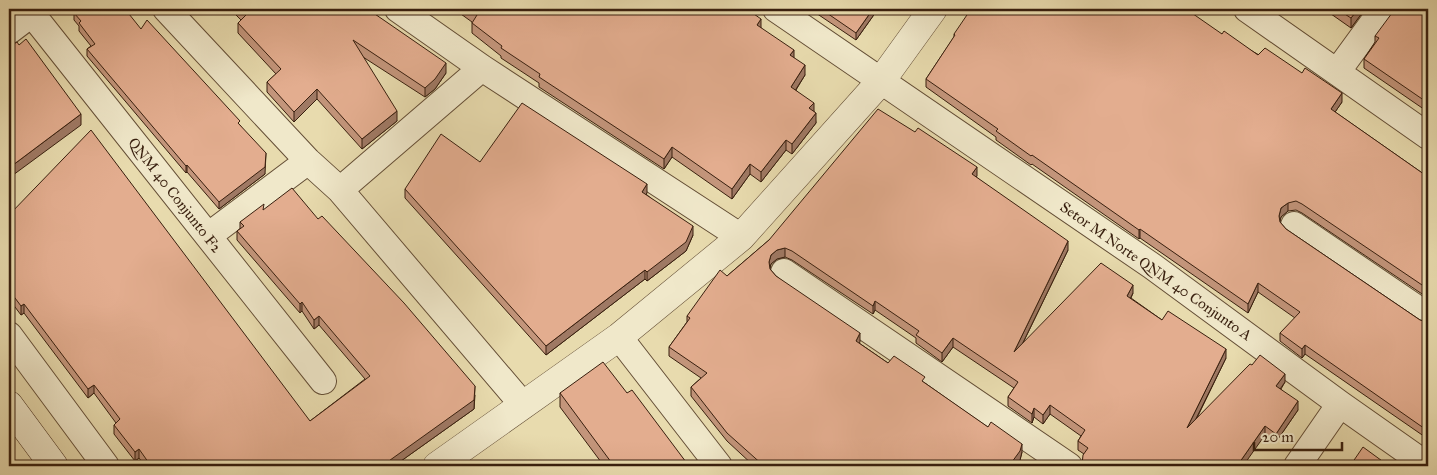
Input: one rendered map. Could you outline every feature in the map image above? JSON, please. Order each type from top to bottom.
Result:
[{"type":"street","points":[[166,9],[308,161],[340,190],[523,405]]},
{"type":"street","points":[[398,9],[482,68],[741,237]]},
{"type":"street","name":"Setor M Norte QNM 40 Conjunto A","points":[[776,9],[1152,266],[1428,466]]},
{"type":"street","points":[[437,466],[619,337],[741,237],[881,81],[933,9]]},
{"type":"street","points":[[1247,9],[1428,136]]},
{"type":"street","points":[[1337,72],[1383,9]]},
{"type":"street","points":[[9,31],[33,10]]},
{"type":"street","name":"QNM 40 Conjunto F2","points":[[33,10],[323,381]]},
{"type":"street","points":[[340,190],[482,68]]},
{"type":"street","points":[[208,236],[308,161]]},
{"type":"street","points":[[1294,226],[1428,316]]},
{"type":"street","points":[[784,272],[1052,462]]},
{"type":"street","points":[[9,335],[106,466]]},
{"type":"street","points":[[619,337],[719,466]]},
{"type":"street","points":[[1298,466],[1340,404]]},
{"type":"street","points":[[9,405],[54,466]]},
{"type":"street","points":[[9,433],[31,466]]},
{"type":"building","points":[[79,9],[125,9],[141,29],[147,20],[240,121],[238,123],[266,153],[265,167],[219,202],[87,49],[95,44],[74,13]]},
{"type":"building","points":[[240,9],[375,9],[372,12],[446,63],[435,79],[425,88],[353,40],[397,111],[362,139],[317,89],[294,112],[267,82],[281,69],[238,23],[246,15]]},
{"type":"building","points":[[468,9],[747,9],[761,19],[757,25],[794,50],[790,55],[805,65],[791,87],[814,103],[809,108],[816,113],[792,144],[786,140],[761,172],[750,164],[732,189],[672,147],[664,159],[539,77],[540,74],[501,48],[502,46],[472,23],[477,15]]},
{"type":"building","points":[[821,9],[873,9],[856,33]]},
{"type":"building","points":[[971,9],[1186,9],[1222,34],[1224,31],[1258,55],[1265,48],[1302,73],[1305,68],[1342,93],[1331,109],[1428,177],[1428,289],[1296,201],[1288,203],[1281,208],[1280,222],[1286,229],[1420,320],[1428,322],[1428,431],[1305,345],[1302,349],[1280,333],[1300,312],[1258,283],[1248,304],[1031,156],[996,131],[998,129],[926,79]]},
{"type":"building","points":[[1337,9],[1358,9],[1351,18]]},
{"type":"building","points":[[1395,9],[1428,9],[1428,103],[1364,59],[1379,38],[1375,36]]},
{"type":"building","points":[[26,39],[81,114],[9,168],[9,47],[17,42],[19,45]]},
{"type":"building","points":[[522,103],[647,184],[642,192],[693,226],[686,242],[647,272],[645,270],[546,346],[405,189],[441,134],[480,162]]},
{"type":"building","points":[[878,109],[915,132],[918,128],[977,167],[972,174],[1068,241],[1014,352],[1101,263],[1133,285],[1127,296],[1162,320],[1168,311],[1226,349],[1187,428],[1260,355],[1285,374],[1276,386],[1298,401],[1276,434],[1265,426],[1237,466],[1081,466],[1083,455],[1088,448],[1078,441],[1085,430],[1050,405],[1043,415],[1034,408],[1032,414],[1008,397],[1018,382],[953,338],[942,353],[916,335],[919,331],[875,301],[873,306],[785,248],[777,250],[771,255],[770,269],[776,276],[860,333],[856,341],[888,363],[894,356],[925,377],[922,381],[988,427],[991,422],[1022,444],[1020,451],[1009,466],[764,466],[727,433],[691,387],[707,373],[669,347],[690,318],[687,316],[720,270],[727,276],[769,240]]},
{"type":"building","points":[[91,130],[310,421],[370,376],[319,316],[314,320],[302,302],[300,304],[237,231],[244,226],[240,222],[264,204],[263,210],[292,188],[318,219],[322,216],[404,303],[475,386],[474,400],[386,463],[388,465],[386,466],[151,466],[139,449],[135,452],[114,425],[120,419],[94,385],[88,389],[24,304],[21,306],[12,294],[12,250],[9,252],[9,215]]},
{"type":"building","points":[[603,362],[627,393],[632,390],[689,466],[614,466],[560,393]]},
{"type":"building","points":[[1363,447],[1389,466],[1350,466]]}]
